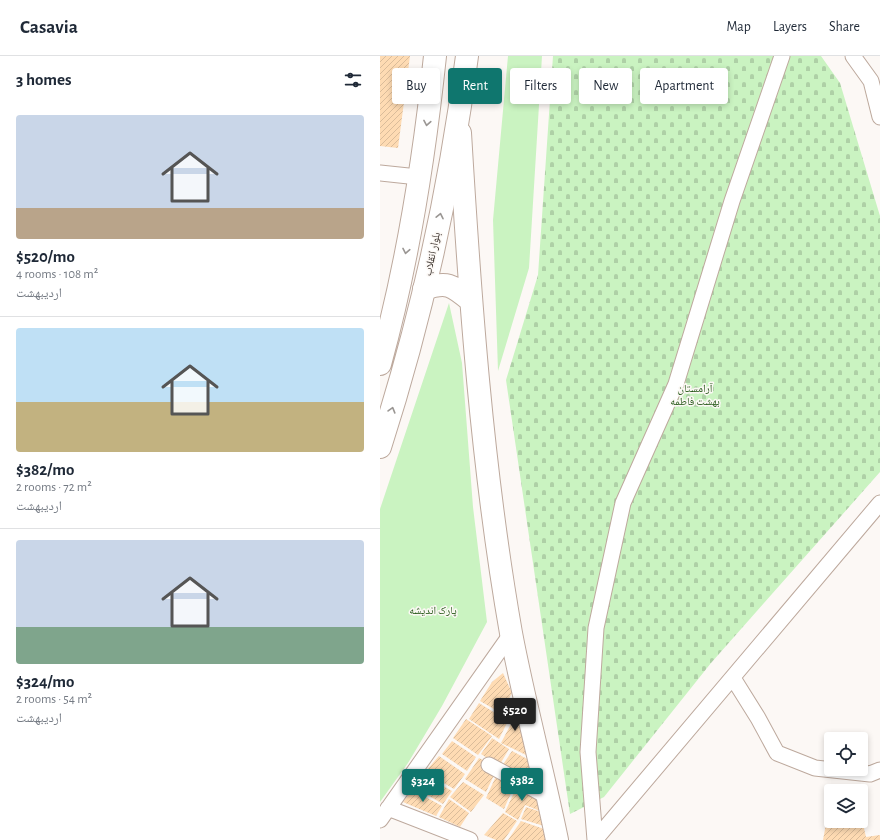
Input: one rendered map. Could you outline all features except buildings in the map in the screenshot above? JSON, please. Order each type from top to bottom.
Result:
[{"type":"main road","points":[[380,364],[395,309],[414,211],[429,113],[435,56]]},
{"type":"main road","name":"بلوار انقلاب","points":[[380,447],[420,312],[459,118],[466,56]]},
{"type":"main road","points":[[459,118],[470,300],[486,461],[512,634],[557,840]]},
{"type":"main road","points":[[424,289],[439,284],[455,287],[470,300]]},
{"type":"street","points":[[595,840],[588,752],[596,628],[623,503],[676,384],[732,201],[782,56]]},
{"type":"street","points":[[854,56],[871,81],[880,117]]},
{"type":"street","points":[[380,174],[418,177]]},
{"type":"street","points":[[595,840],[880,503]]},
{"type":"street","points":[[470,840],[384,814],[512,634]]},
{"type":"street","points":[[733,678],[758,718],[777,753],[815,768],[870,774],[880,770]]},
{"type":"street","points":[[489,765],[548,797]]},
{"type":"green space","points":[[508,56],[542,56],[541,68],[510,68],[510,104],[539,104],[529,268],[498,371],[493,220]]},
{"type":"green space","name":"آرامستان بهشت فاطمه","points":[[553,56],[821,56],[840,83],[880,216],[880,472],[711,663],[604,797],[570,814],[506,380],[538,275],[550,104],[571,104],[571,68],[552,68]]},
{"type":"green space","name":"پارک اندیشه","points":[[449,303],[462,363],[473,507],[487,622],[442,706],[408,763],[380,802],[380,509]]}]
